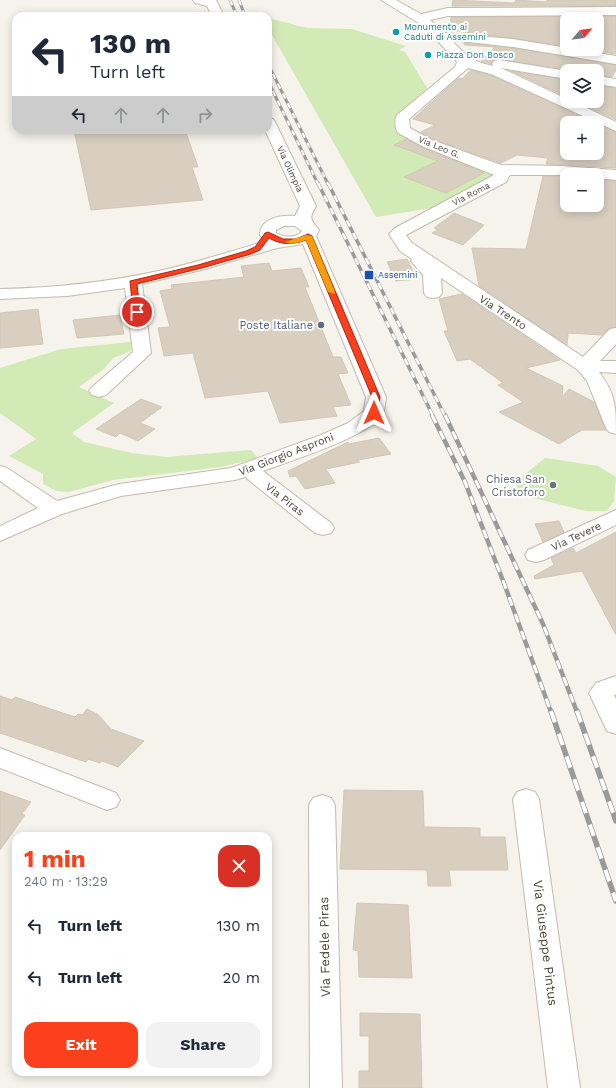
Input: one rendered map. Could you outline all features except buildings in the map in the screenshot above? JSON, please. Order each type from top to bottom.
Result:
[{"type":"street","points":[[200,0],[212,3],[216,12]]},
{"type":"street","points":[[387,0],[424,21],[442,37],[464,61],[472,65],[560,74]]},
{"type":"street","points":[[567,11],[579,0]]},
{"type":"street","points":[[424,21],[441,19],[446,6],[529,23],[567,11],[616,11]]},
{"type":"street","points":[[513,43],[529,23]]},
{"type":"street","points":[[442,37],[448,36],[513,43],[616,60]]},
{"type":"street","name":"Via Leo G.","points":[[464,61],[461,68],[402,118],[403,130],[427,143],[499,170]]},
{"type":"street","points":[[500,68],[616,127]]},
{"type":"street","points":[[604,81],[616,83]]},
{"type":"street","name":"Via Olimpia","points":[[272,130],[308,206],[307,231]]},
{"type":"street","name":"Via Roma","points":[[499,170],[612,171]]},
{"type":"street","name":"Via Roma","points":[[402,242],[397,234],[501,179],[502,175],[499,170]]},
{"type":"street","points":[[263,241],[268,228],[284,222],[307,231]]},
{"type":"street","points":[[0,294],[39,294],[133,282],[200,267],[263,241],[287,242],[307,231]]},
{"type":"street","name":"Via Giorgio Asproni","points":[[0,534],[54,509],[119,490],[235,474],[328,439],[354,427],[374,413],[376,397],[307,231]]},
{"type":"street","points":[[402,242],[432,274],[435,280],[433,293]]},
{"type":"street","name":"Via Trento","points":[[402,242],[585,366]]},
{"type":"street","points":[[99,391],[142,353],[133,282]]},
{"type":"street","points":[[585,366],[616,333]]},
{"type":"street","points":[[585,366],[616,367]]},
{"type":"street","points":[[585,366],[596,381],[616,428]]},
{"type":"street","name":"Via Piras","points":[[248,469],[323,528]]},
{"type":"street","points":[[0,472],[54,509]]},
{"type":"street","name":"Via Tevere","points":[[536,555],[616,517]]},
{"type":"street","points":[[616,685],[605,689],[601,693],[616,725]]},
{"type":"street","points":[[0,758],[107,800]]},
{"type":"street","name":"Via Giuseppe Pintus","points":[[526,799],[564,1088]]},
{"type":"street","name":"Via Fedele Piras","points":[[322,805],[326,1088]]},
{"type":"green space","points":[[272,19],[307,28],[352,29],[406,46],[399,50],[405,52],[427,88],[404,110],[395,123],[398,133],[408,140],[490,169],[493,178],[456,198],[431,208],[376,217],[272,35]]},
{"type":"green space","points":[[131,342],[131,351],[113,358],[104,369],[79,387],[114,403],[72,433],[84,442],[132,453],[166,457],[251,450],[258,458],[221,467],[113,480],[69,492],[56,491],[43,484],[43,474],[9,456],[36,439],[0,413],[0,368],[61,349]]},
{"type":"green space","points":[[545,458],[598,466],[616,477],[614,501],[607,511],[586,511],[521,495],[515,482]]},
{"type":"railway","points":[[230,0],[235,12]]},
{"type":"railway","points":[[239,0],[244,12]]},
{"type":"railway","points":[[272,72],[328,184]]},
{"type":"railway","points":[[272,89],[318,184]]},
{"type":"railway","points":[[318,183],[433,416]]},
{"type":"railway","points":[[328,183],[445,416]]},
{"type":"railway","points":[[432,415],[465,482],[551,712]]},
{"type":"railway","points":[[445,415],[543,624],[577,712]]},
{"type":"railway","points":[[551,711],[616,901]]},
{"type":"railway","points":[[577,711],[616,821]]},
{"type":"slow traffic","points":[[288,242],[298,241],[308,236],[312,249],[332,292]]},
{"type":"place","name":"Monumento ai Caduti di Assemini","points":[[396,32]]},
{"type":"place","name":"Piazza Don Bosco","points":[[428,55]]},
{"type":"place","name":"Assemini","points":[[369,275]]},
{"type":"place","name":"Poste Italiane","points":[[321,325]]},
{"type":"place","name":"Chiesa San Cristoforo","points":[[553,485]]},
{"type":"route","points":[[137,312],[133,282],[200,267],[248,252],[258,248],[268,234],[271,238],[283,242],[298,241],[308,236],[312,249],[339,308],[376,397],[374,413]]}]
